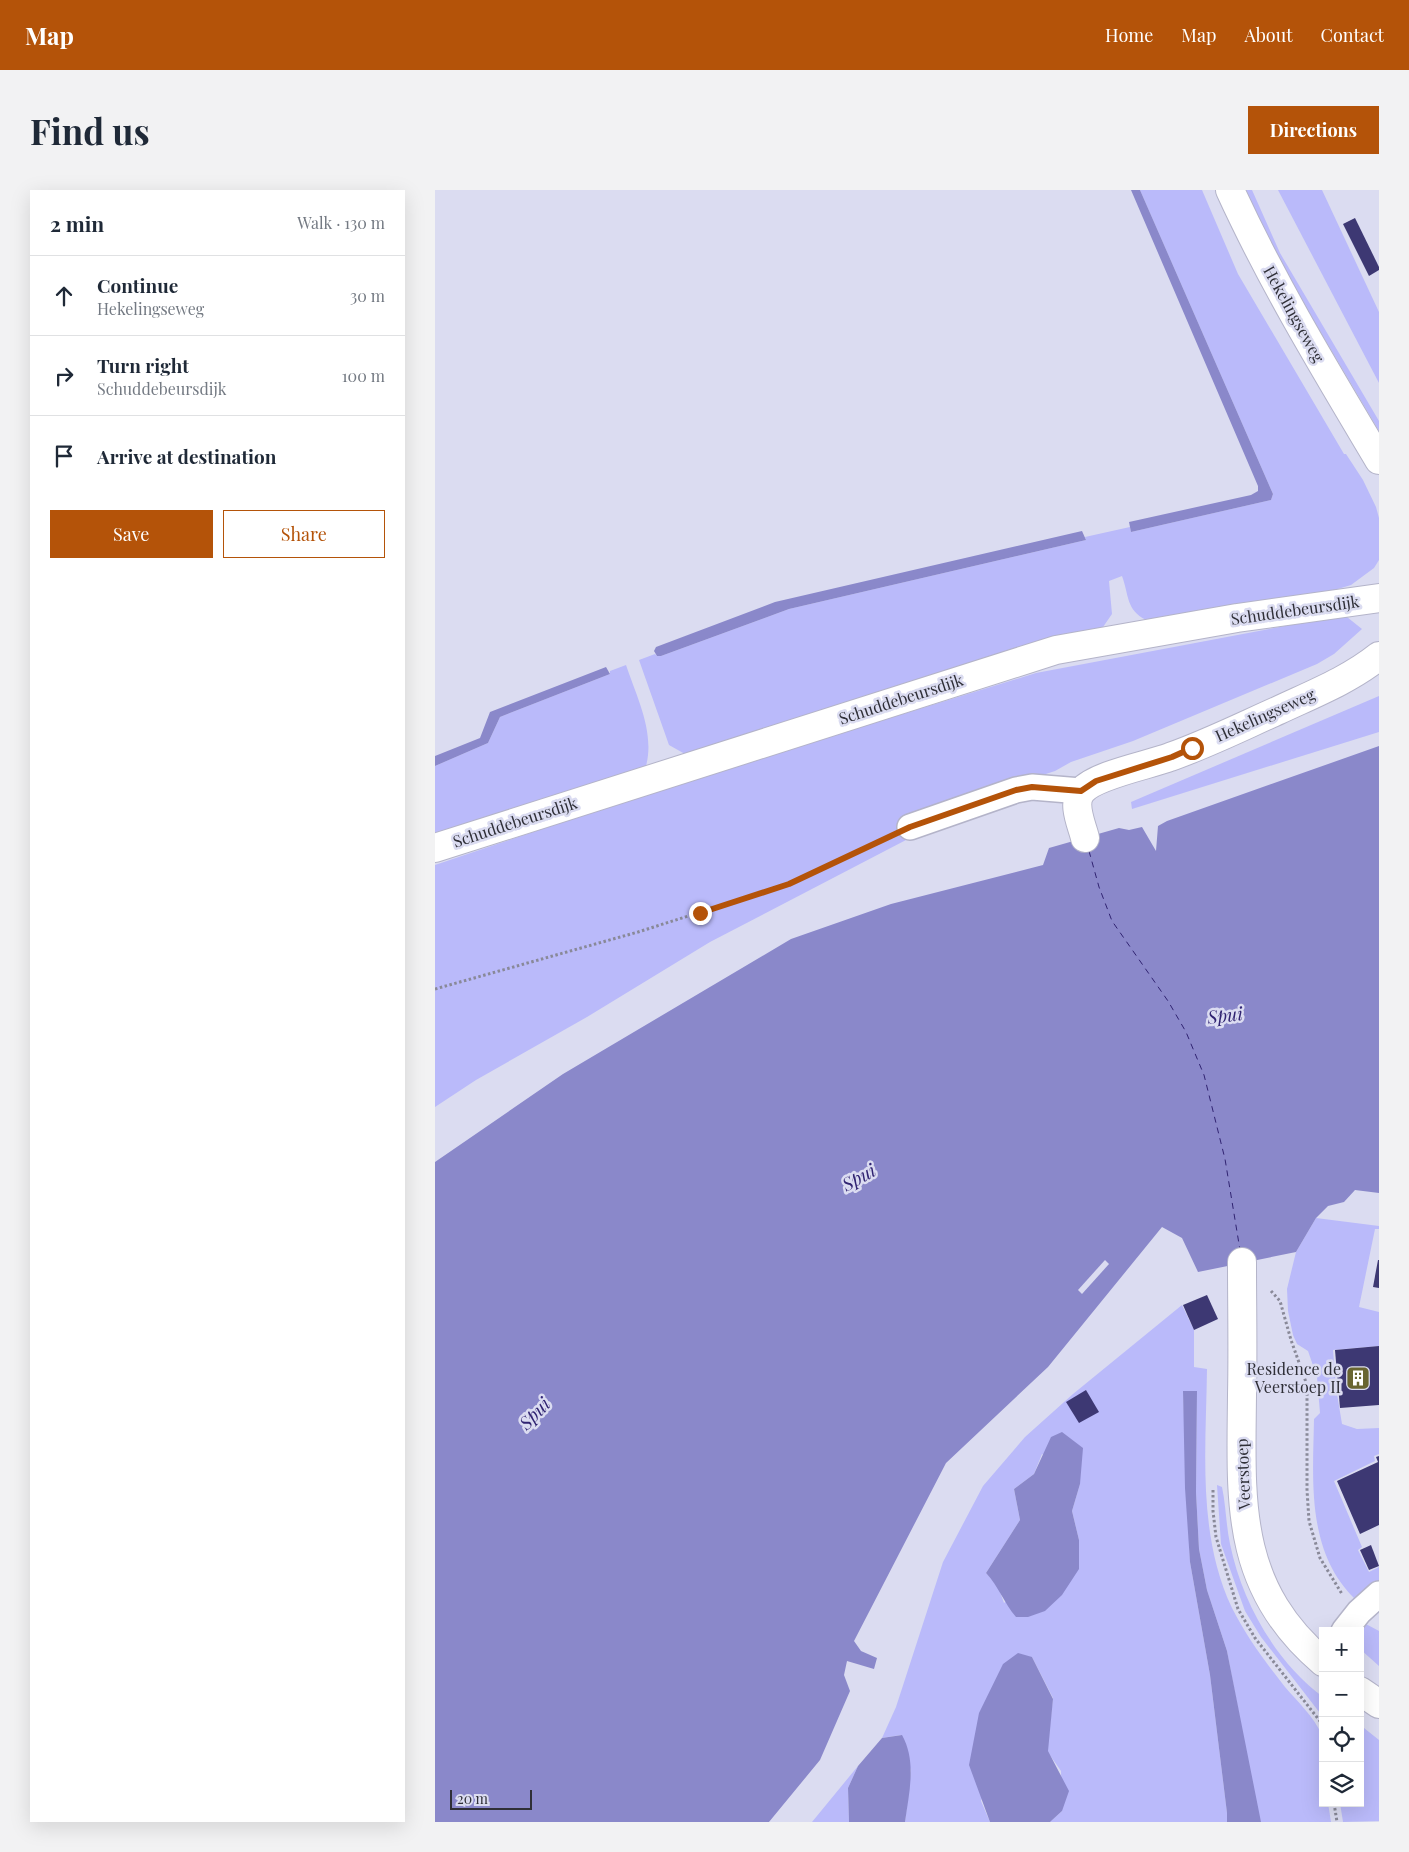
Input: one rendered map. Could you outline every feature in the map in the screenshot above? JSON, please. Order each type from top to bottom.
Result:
[{"type":"main road","name":"Hekelingseweg","points":[[1230,190],[1253,242],[1297,322],[1379,460]]},
{"type":"main road","name":"Schuddebeursdijk","points":[[435,848],[1056,650],[1237,618],[1379,598]]},
{"type":"main road","name":"Hekelingseweg","points":[[1081,791],[1096,781],[1172,757],[1254,722],[1340,682],[1379,656]]},
{"type":"main road","points":[[1081,791],[1077,805],[1085,838]]},
{"type":"main road","name":"Veerstoep","points":[[1242,1262],[1241,1456],[1246,1532],[1254,1563],[1268,1595],[1291,1631],[1319,1658]]},
{"type":"main road","points":[[1364,1694],[1379,1704]]},
{"type":"street","points":[[910,827],[1016,790],[1032,787],[1081,791]]},
{"type":"street","points":[[1351,1621],[1379,1594]]},
{"type":"path","points":[[435,989],[638,932],[789,884],[910,827]]},
{"type":"path","points":[[1280,1301],[1291,1340],[1305,1374],[1308,1399],[1307,1490],[1309,1521],[1323,1565],[1344,1597],[1351,1621]]},
{"type":"path","points":[[1335,1807],[1337,1822]]},
{"type":"shaded area","points":[[1140,190],[1202,190],[1238,274],[1344,454],[1346,454],[1363,480],[1376,507],[1379,518],[1379,560],[1374,568],[1351,585],[1328,592],[1146,620],[1131,607],[1122,576],[1109,581],[1112,614],[1103,627],[1045,640],[685,754],[669,745],[639,660],[655,654],[661,656],[789,609],[1086,540],[1085,537],[1130,527],[1131,532],[1271,500],[1273,494]]},
{"type":"shaded area","points":[[1246,190],[1252,190],[1280,253],[1379,421],[1379,431],[1273,252]]},
{"type":"shaded area","points":[[1278,190],[1322,190],[1379,312],[1379,383]]},
{"type":"shaded area","points":[[1347,617],[1362,629],[1334,654],[1317,664],[1133,741],[1071,762],[1055,771],[902,821],[906,840],[710,942],[587,1017],[476,1080],[435,1107],[435,865],[679,783],[1036,673],[1322,619]]},
{"type":"shaded area","points":[[626,665],[640,702],[647,728],[648,753],[646,766],[435,835],[435,766],[488,743],[500,717],[610,674],[610,671]]},
{"type":"shaded area","points":[[1379,696],[1379,732],[1132,809],[1131,802]]},
{"type":"shaded area","points":[[1316,1218],[1379,1226],[1379,1229],[1375,1229],[1359,1307],[1379,1312],[1379,1346],[1333,1350],[1336,1388],[1342,1424],[1357,1429],[1379,1428],[1379,1454],[1374,1456],[1375,1461],[1334,1481],[1362,1547],[1358,1550],[1369,1572],[1379,1567],[1379,1580],[1354,1598],[1338,1579],[1327,1558],[1320,1536],[1316,1513],[1313,1466],[1314,1419],[1320,1413],[1317,1377],[1308,1351],[1297,1344],[1293,1335],[1288,1311],[1287,1289],[1296,1252]]},
{"type":"shaded area","points":[[1182,1305],[1194,1330],[1194,1367],[1207,1369],[1206,1491],[1213,1551],[1221,1580],[1232,1608],[1250,1639],[1285,1687],[1319,1728],[1319,1807],[1329,1807],[1331,1822],[1261,1822],[1258,1814],[1227,1651],[1207,1590],[1199,1549],[1196,1492],[1197,1391],[1183,1391],[1190,1562],[1210,1675],[1227,1822],[1050,1822],[1062,1811],[1061,1771],[1047,1751],[1053,1698],[1032,1657],[981,1801],[990,1822],[905,1822],[911,1771],[901,1735],[882,1738],[896,1707],[943,1562],[983,1486],[1025,1437],[1073,1394]],"holes":[[[1042,1454],[1080,1484],[1072,1511],[1079,1540],[1004,1603],[998,1586],[986,1573],[1020,1520],[1014,1489],[1034,1474]]]},
{"type":"shaded area","points":[[1217,1485],[1222,1487],[1235,1566],[1252,1608],[1263,1629],[1290,1666],[1319,1693],[1319,1712],[1261,1637],[1245,1611],[1221,1544]]},
{"type":"shaded area","points":[[1364,1623],[1379,1631],[1379,1666],[1364,1653],[1364,1627],[1360,1627]]},
{"type":"shaded area","points":[[1364,1728],[1379,1740],[1379,1821],[1343,1822],[1341,1807],[1364,1807]]},
{"type":"shaded area","points":[[858,1766],[848,1788],[849,1822],[812,1822]]},
{"type":"water","points":[[1131,190],[1140,190],[1273,494],[1271,500],[1131,532],[1129,522],[1251,495],[1258,491],[1258,486]]},
{"type":"water","points":[[1082,531],[1086,540],[789,609],[661,656],[657,656],[654,651],[656,647],[775,602]]},
{"type":"water","points":[[606,667],[610,674],[500,717],[488,743],[435,766],[435,756],[480,738],[490,712]]},
{"type":"water","name":"Spui","points":[[1379,746],[1379,1193],[1355,1190],[1344,1202],[1328,1206],[1316,1218],[1296,1252],[1198,1272],[1182,1238],[1162,1227],[1048,1367],[946,1463],[854,1641],[861,1651],[877,1658],[874,1669],[847,1661],[844,1675],[850,1691],[820,1760],[769,1822],[435,1822],[435,1162],[563,1074],[791,939],[891,904],[1043,865],[1049,848],[1119,828],[1129,830],[1142,827],[1156,851],[1158,826],[1167,821]]},
{"type":"water","points":[[1183,1391],[1197,1391],[1196,1492],[1199,1549],[1207,1590],[1227,1651],[1261,1822],[1227,1822],[1210,1675],[1190,1562],[1185,1488]]},
{"type":"water","points":[[1062,1432],[1083,1448],[1080,1484],[1072,1511],[1079,1540],[1079,1569],[1062,1595],[1045,1611],[1028,1617],[1016,1617],[986,1573],[1020,1520],[1014,1489],[1034,1474],[1051,1437]]},
{"type":"water","points":[[1018,1653],[1032,1657],[1053,1699],[1048,1751],[1069,1791],[1062,1811],[1050,1822],[990,1822],[969,1765],[979,1713],[1003,1664]]},
{"type":"water","points":[[902,1735],[907,1745],[911,1767],[905,1822],[849,1822],[848,1788],[858,1766],[882,1738]]},
{"type":"pier","points":[[1105,1260],[1109,1264],[1082,1294],[1078,1290]]},
{"type":"building","points":[[1355,218],[1379,267],[1379,270],[1369,276],[1343,224]]},
{"type":"building","points":[[1379,1260],[1379,1288],[1373,1287]]},
{"type":"building","points":[[1207,1295],[1218,1319],[1194,1330],[1183,1305]]},
{"type":"building","name":"Residence de Veerstoep II","points":[[1379,1346],[1379,1405],[1340,1408],[1335,1350]]},
{"type":"building","points":[[1086,1390],[1099,1412],[1079,1423],[1066,1402]]},
{"type":"building","points":[[1379,1456],[1379,1525],[1360,1534],[1337,1481],[1378,1462],[1376,1457]]},
{"type":"building","points":[[1371,1545],[1379,1566],[1369,1570],[1360,1550]]},
{"type":"ferry route","points":[[1089,851],[1099,887],[1112,921],[1168,1001],[1186,1032],[1204,1075],[1225,1159],[1240,1250]]},
{"type":"place","name":"Residence de Veerstoep II","points":[[1358,1378]]},
{"type":"route","points":[[700,913],[789,884],[910,827],[1016,790],[1032,787],[1081,791],[1096,781],[1172,757],[1192,748]]}]
